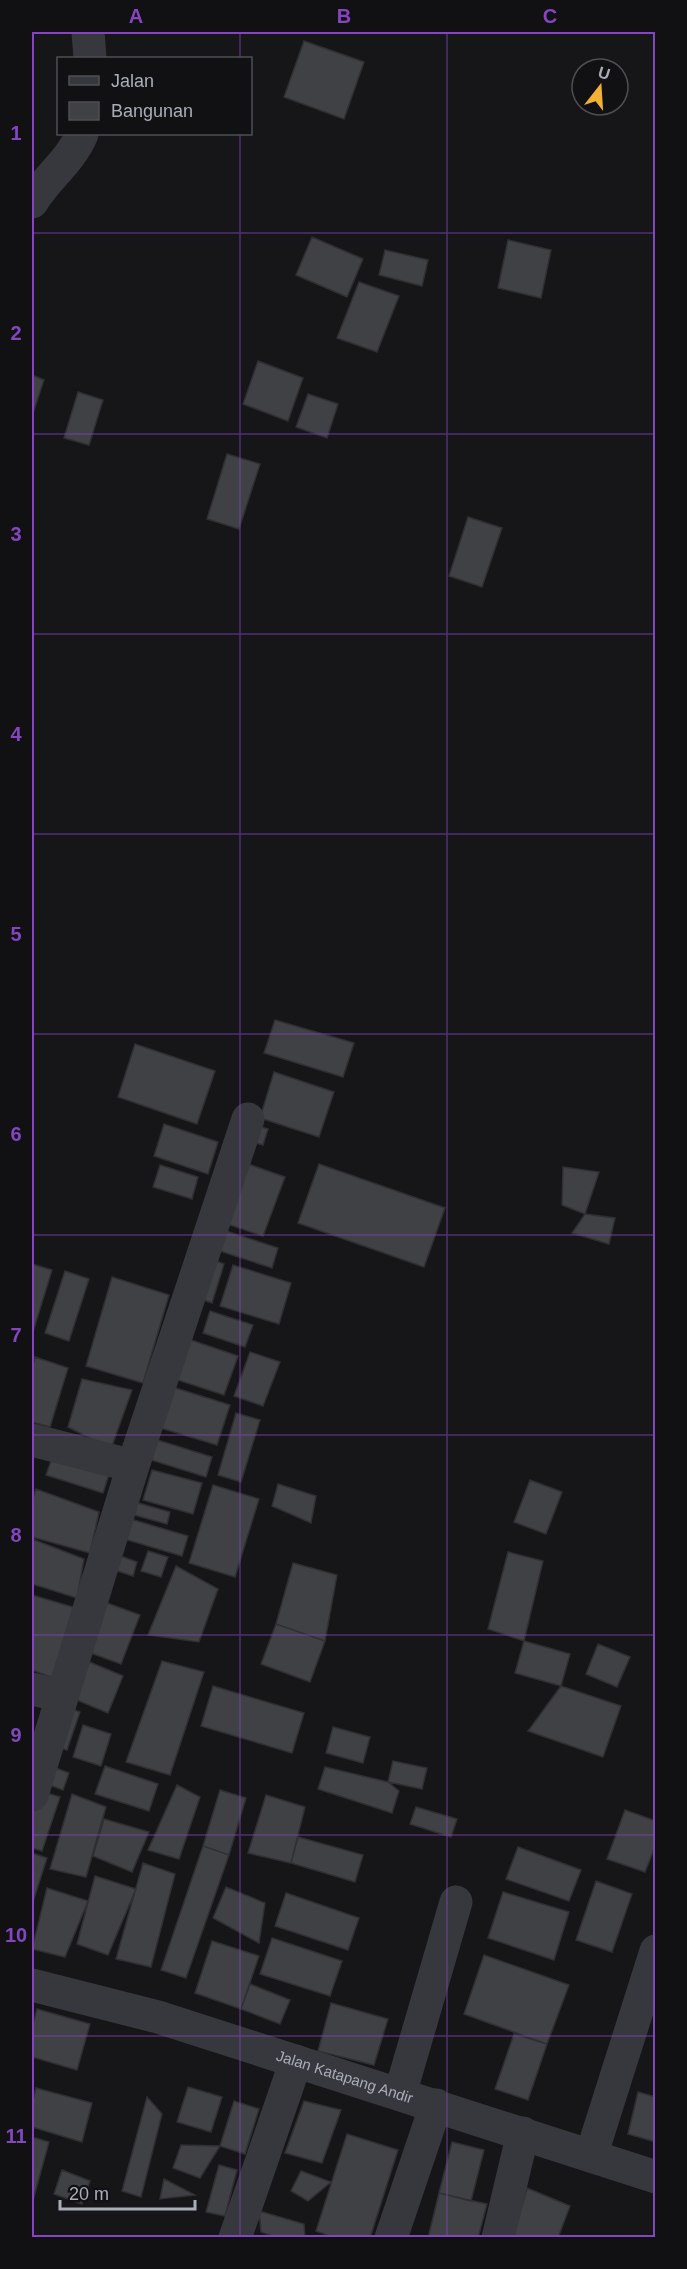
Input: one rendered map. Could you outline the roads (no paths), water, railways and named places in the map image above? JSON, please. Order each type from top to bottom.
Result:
[{"type":"street","points":[[88,32],[90,57]]},
{"type":"street","points":[[32,202],[38,191],[66,162],[81,135]]},
{"type":"street","points":[[32,1796],[47,1693],[133,1466],[248,1119]]},
{"type":"street","points":[[32,1440],[133,1466]]},
{"type":"street","points":[[400,2094],[456,1902]]},
{"type":"street","points":[[591,2156],[656,1950]]},
{"type":"street","name":"Jalan Katapang Andir","points":[[32,1985],[158,2018],[656,2177]]},
{"type":"street","points":[[235,2238],[296,2061]]},
{"type":"street","points":[[391,2238],[436,2105]]},
{"type":"street","points":[[498,2238],[523,2133]]}]
